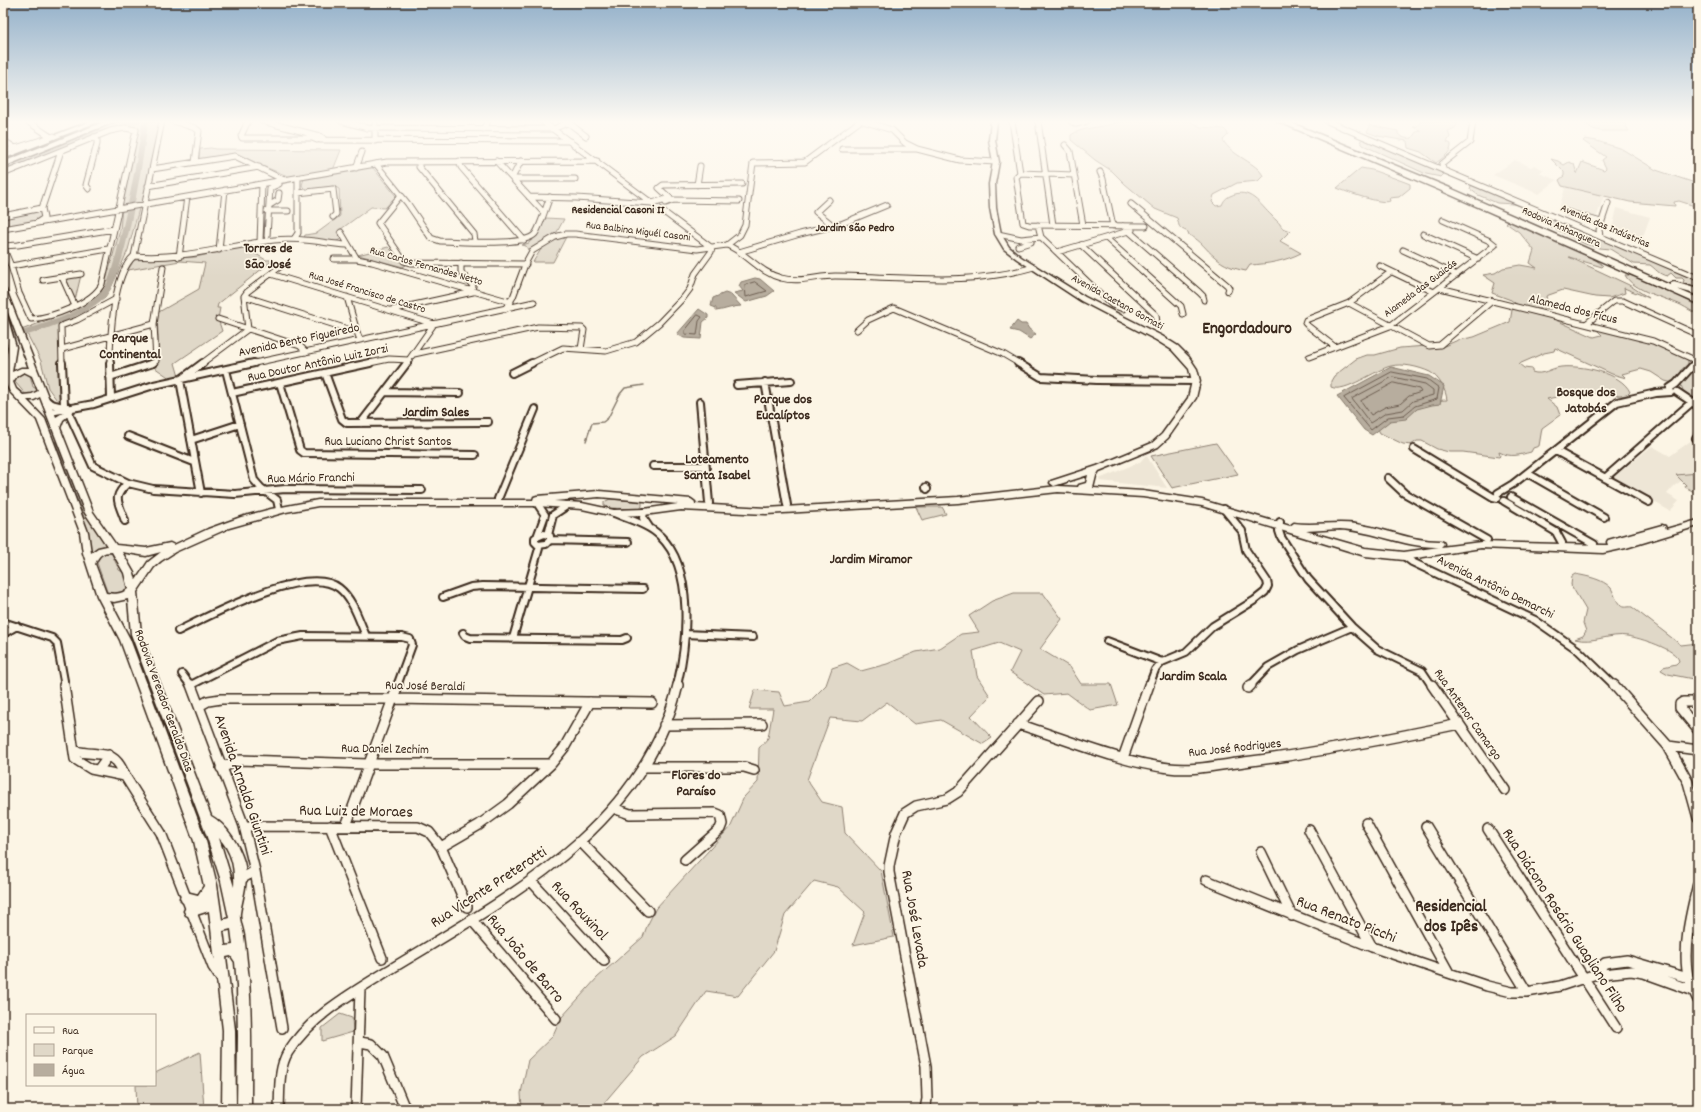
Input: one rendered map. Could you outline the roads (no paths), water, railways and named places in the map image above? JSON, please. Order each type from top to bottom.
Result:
[{"type":"highway","name":"Rodovia Anhanguera","points":[[1407,173],[1698,301]]},
{"type":"highway","name":"Rodovia Anhanguera","points":[[1417,173],[1698,296]]},
{"type":"highway","points":[[1670,284],[1698,292]]},
{"type":"main road","name":"Avenida Caetano Gornati","points":[[994,173],[992,184],[993,208],[998,234],[1006,248],[1082,299],[1159,338],[1175,348],[1193,369],[1196,382]]},
{"type":"main road","name":"Rodovia Vereador Geraldo Dias","points":[[3,290],[89,513],[97,528],[114,548],[129,573],[133,592],[133,609],[136,634],[207,819],[235,917],[246,1025],[244,1109]]},
{"type":"main road","points":[[4,318],[12,353],[7,378],[9,382]]},
{"type":"main road","points":[[9,382],[14,373],[19,371],[28,370],[36,375]]},
{"type":"main road","name":"Rodovia Vereador Geraldo Dias","points":[[9,382],[21,398],[41,419],[84,532],[91,564],[102,596],[125,640],[200,841],[214,904],[229,1030],[228,1109]]},
{"type":"main road","points":[[1056,486],[1155,445],[1165,436],[1192,398],[1196,382]]},
{"type":"main road","points":[[21,398],[44,396]]},
{"type":"main road","points":[[30,406],[44,412],[50,412]]},
{"type":"main road","points":[[56,428],[59,418],[70,411]]},
{"type":"main road","points":[[1092,481],[1096,470]]},
{"type":"main road","points":[[1082,474],[1092,481]]},
{"type":"main road","points":[[102,596],[110,599],[119,598],[133,592],[147,568],[154,560],[166,553],[235,522],[279,507],[318,503],[537,503],[568,505],[614,513],[644,512],[681,507],[766,511],[876,504],[937,502],[1092,481],[1202,498],[1279,524]]},
{"type":"main road","points":[[91,564],[96,552],[107,548],[137,552],[165,548],[243,515],[319,499],[534,499],[599,494],[751,506],[870,499],[958,496],[1029,485],[1056,486],[1176,498],[1311,532],[1365,552],[1404,556],[1481,545],[1604,549],[1626,545],[1698,523]]},
{"type":"main road","points":[[599,510],[597,504],[599,501],[617,496]]},
{"type":"main road","points":[[642,497],[646,505],[644,512]]},
{"type":"main road","points":[[1311,532],[1344,525],[1362,527],[1423,544],[1487,540],[1594,544],[1617,541],[1698,517]]},
{"type":"main road","points":[[105,536],[137,552]]},
{"type":"main road","points":[[207,819],[245,860],[235,917],[222,926],[216,924]]},
{"type":"main road","points":[[186,898],[197,902],[202,900],[211,885]]},
{"type":"main road","points":[[190,911],[214,904]]},
{"type":"main road","points":[[219,953],[231,950],[235,951],[240,960]]},
{"type":"street","points":[[32,224],[43,220],[43,211],[54,173]]},
{"type":"street","points":[[89,173],[86,185],[89,189]]},
{"type":"street","points":[[114,229],[18,245],[3,246],[19,293],[31,319],[40,318],[75,306],[87,300],[99,290],[102,284],[108,249],[114,229],[126,173]]},
{"type":"street","points":[[111,398],[110,336],[113,314],[126,263],[134,256],[151,173]]},
{"type":"street","points":[[148,186],[225,173]]},
{"type":"street","points":[[269,173],[285,182]]},
{"type":"street","points":[[267,236],[270,208],[270,188],[298,178],[328,173]]},
{"type":"street","points":[[383,173],[408,204],[431,238],[435,240],[507,242],[524,240],[535,234],[550,197]]},
{"type":"street","points":[[425,173],[474,234],[475,242]]},
{"type":"street","points":[[466,173],[524,240]]},
{"type":"street","points":[[508,173],[544,213]]},
{"type":"street","points":[[513,178],[515,173]]},
{"type":"street","points":[[512,373],[563,348],[606,351],[626,346],[646,335],[684,297],[690,289],[695,274],[711,252],[712,248],[613,173]]},
{"type":"street","points":[[697,185],[699,173]]},
{"type":"street","points":[[752,173],[744,231],[726,245],[774,276],[788,280],[838,276],[969,279],[1002,276],[1034,267]]},
{"type":"street","points":[[1084,225],[1074,175],[1020,173],[1016,177],[1022,221],[1026,224],[1038,225],[1146,226]]},
{"type":"street","points":[[1100,173],[1103,178],[1113,226]]},
{"type":"street","name":"Avenida das Indústrias","points":[[1452,173],[1698,278]]},
{"type":"street","points":[[1046,174],[1053,225]]},
{"type":"street","points":[[294,239],[298,235],[298,178]]},
{"type":"street","points":[[513,178],[575,179]]},
{"type":"street","points":[[3,229],[225,190],[285,182]]},
{"type":"street","points":[[260,242],[262,184]]},
{"type":"street","points":[[671,200],[659,188],[663,185],[742,184]]},
{"type":"street","points":[[298,193],[333,189],[336,214],[333,217]]},
{"type":"street","points":[[219,250],[225,190]]},
{"type":"street","points":[[261,212],[270,208],[279,199],[279,193]]},
{"type":"street","points":[[400,196],[379,220],[378,225],[404,261],[412,263],[526,264],[511,302],[505,309]]},
{"type":"street","points":[[179,257],[187,197]]},
{"type":"street","points":[[529,197],[654,204],[671,200],[739,201]]},
{"type":"street","points":[[830,200],[816,212],[834,226]]},
{"type":"street","points":[[389,208],[401,202],[408,204]]},
{"type":"street","points":[[1600,236],[1598,230],[1608,202]]},
{"type":"street","points":[[1131,204],[1227,285],[1229,288],[1228,291]]},
{"type":"street","points":[[739,252],[800,234],[834,226],[887,205]]},
{"type":"street","points":[[270,208],[288,211]]},
{"type":"street","points":[[3,216],[43,211],[52,216],[69,218]]},
{"type":"street","points":[[1567,212],[1601,222]]},
{"type":"street","name":"Alameda das Guaicás","points":[[1308,357],[1390,326],[1495,245],[1443,220]]},
{"type":"street","points":[[1057,252],[1154,224]]},
{"type":"street","points":[[1038,225],[1043,239],[1059,255],[1112,305],[1123,309]]},
{"type":"street","points":[[1123,226],[1199,292],[1203,296],[1204,300]]},
{"type":"street","points":[[341,232],[347,245],[357,259]]},
{"type":"street","name":"Rua Balbina Miguél Casoni","points":[[526,264],[530,254],[536,248],[561,234],[575,234],[697,249],[726,245]]},
{"type":"street","points":[[998,234],[1020,239],[1043,239]]},
{"type":"street","points":[[1423,234],[1478,259]]},
{"type":"street","points":[[1015,238],[1019,244],[1019,258]]},
{"type":"street","points":[[1106,238],[1181,306],[1183,314]]},
{"type":"street","points":[[134,256],[154,258],[179,257],[260,242],[294,239],[347,245]]},
{"type":"street","points":[[1018,246],[1043,239]]},
{"type":"street","points":[[6,254],[9,250],[18,245]]},
{"type":"street","points":[[1081,245],[1156,315],[1158,323]]},
{"type":"street","points":[[11,266],[108,249]]},
{"type":"street","points":[[1403,250],[1457,275]]},
{"type":"street","name":"Rua Carlos Fernandes Netto","points":[[334,259],[357,259],[372,262],[511,302]]},
{"type":"street","points":[[391,310],[473,291],[473,286],[462,272],[461,263]]},
{"type":"street","points":[[244,296],[281,266]]},
{"type":"street","points":[[1380,266],[1434,292]]},
{"type":"street","points":[[110,377],[150,365],[156,361],[154,324],[163,267]]},
{"type":"street","points":[[1335,347],[1308,326],[1305,323],[1306,320],[1349,303],[1391,272]]},
{"type":"street","points":[[43,280],[81,274]]},
{"type":"street","name":"Rua José Francisco de Castro","points":[[271,274],[434,324]]},
{"type":"street","points":[[62,277],[75,306]]},
{"type":"street","name":"Alameda dos Fícus","points":[[1440,288],[1654,341],[1698,360]]},
{"type":"street","points":[[244,296],[248,329]]},
{"type":"street","points":[[244,296],[357,332]]},
{"type":"street","points":[[347,297],[360,340]]},
{"type":"street","points":[[116,299],[93,312],[61,326],[62,349],[154,324]]},
{"type":"street","points":[[1349,303],[1429,346],[1435,346],[1440,345],[1492,301]]},
{"type":"street","points":[[1586,324],[1614,301],[1623,301],[1698,335]]},
{"type":"street","name":"Avenida Bento Figueiredo","points":[[50,412],[70,411],[134,390],[534,302]]},
{"type":"street","points":[[857,330],[858,327],[864,322],[894,308],[1003,354],[1041,377],[1196,382]]},
{"type":"street","points":[[93,312],[105,310],[113,314]]},
{"type":"street","points":[[218,319],[300,346],[306,352]]},
{"type":"street","points":[[361,423],[414,354],[434,324]]},
{"type":"street","points":[[414,354],[538,328],[582,328],[584,330],[584,334],[581,349]]},
{"type":"street","points":[[201,493],[194,462],[180,380],[248,329]]},
{"type":"street","name":"Rua Mário Franchi","points":[[62,349],[64,405],[70,411],[93,466],[128,483],[153,489],[236,494],[285,489],[422,490]]},
{"type":"street","name":"Rua Doutor Antônio Luiz Zorzi","points":[[232,393],[389,359],[409,360]]},
{"type":"street","points":[[1499,496],[1617,402],[1673,390],[1698,360]]},
{"type":"street","points":[[226,370],[254,480],[258,487],[276,498],[279,507]]},
{"type":"street","points":[[325,373],[342,419],[347,422],[488,422]]},
{"type":"street","points":[[737,385],[791,380]]},
{"type":"street","points":[[765,382],[787,505]]},
{"type":"street","name":"Rua Luciano Christ Santos","points":[[280,383],[301,452],[307,454],[475,455]]},
{"type":"street","points":[[1673,390],[1698,406]]},
{"type":"street","points":[[384,392],[460,392]]},
{"type":"street","points":[[44,396],[56,406],[70,411]]},
{"type":"street","points":[[700,402],[709,503]]},
{"type":"street","points":[[1605,478],[1692,402]]},
{"type":"street","points":[[498,498],[535,409]]},
{"type":"street","points":[[191,440],[240,424]]},
{"type":"street","points":[[1698,435],[1696,438],[1698,440]]},
{"type":"street","points":[[128,436],[194,462]]},
{"type":"street","points":[[1414,449],[1482,488],[1493,497],[1510,496],[1556,532],[1562,543]]},
{"type":"street","points":[[1556,451],[1649,502]]},
{"type":"street","points":[[653,466],[705,466]]},
{"type":"street","points":[[1527,473],[1604,517]]},
{"type":"street","points":[[1388,478],[1404,493],[1487,540]]},
{"type":"street","points":[[125,521],[117,496],[119,491],[128,483]]},
{"type":"street","points":[[1499,496],[1509,502],[1512,499],[1510,496],[1513,484]]},
{"type":"street","points":[[1499,496],[1537,517],[1594,544]]},
{"type":"street","points":[[537,503],[545,515]]},
{"type":"street","points":[[545,515],[553,515],[568,505]]},
{"type":"street","points":[[1123,758],[1150,679],[1155,670],[1162,662],[1186,652],[1213,626],[1255,600],[1265,592],[1268,586],[1267,580],[1246,550],[1242,531],[1224,509]]},
{"type":"street","points":[[644,512],[643,518],[648,528]]},
{"type":"street","name":"Rua Vicente Preterotti","points":[[279,1109],[285,1060],[298,1038],[333,1008],[360,989],[531,882],[559,861],[613,808],[643,767],[664,725],[678,686],[684,655],[685,634],[683,588],[679,564],[673,551],[663,539],[648,528],[614,513]]},
{"type":"street","points":[[540,546],[535,542],[545,515]]},
{"type":"street","points":[[540,546],[546,544],[549,538],[553,515]]},
{"type":"street","name":"Rua Antenor Camargo","points":[[1279,524],[1281,537],[1308,579],[1352,628],[1377,649],[1422,671],[1506,790]]},
{"type":"street","points":[[537,536],[544,534],[549,538],[628,542]]},
{"type":"street","points":[[513,638],[540,546]]},
{"type":"street","name":"Avenida Antônio Demarchi","points":[[1404,556],[1412,562],[1535,620],[1578,650],[1611,682],[1668,746],[1683,770],[1696,803],[1698,818]]},
{"type":"street","points":[[178,631],[276,588],[297,582],[319,580],[330,582],[338,587],[357,614],[366,636]]},
{"type":"street","points":[[443,597],[471,587],[482,586],[643,589]]},
{"type":"street","points":[[3,622],[52,638],[56,643],[59,651],[75,759],[84,766],[126,776]]},
{"type":"street","points":[[3,634],[17,626]]},
{"type":"street","points":[[1248,688],[1268,667],[1298,650],[1352,628]]},
{"type":"street","points":[[463,633],[465,636],[470,638],[622,640],[627,638]]},
{"type":"street","points":[[685,634],[753,637]]},
{"type":"street","points":[[191,685],[277,641],[289,638],[303,636],[366,636],[402,637],[410,639],[412,641],[412,645],[346,826]]},
{"type":"street","points":[[1107,641],[1162,662]]},
{"type":"street","name":"Avenida Arnaldo Giuntini","points":[[182,674],[191,685],[244,826],[245,860],[255,871],[282,1028]]},
{"type":"street","name":"Rua José Beraldi","points":[[199,706],[208,701],[221,699],[393,699],[652,703]]},
{"type":"street","name":"Rua José Levada","points":[[925,1109],[927,1099],[926,1066],[888,872],[889,858],[901,820],[905,814],[911,808],[938,803],[952,796],[966,784],[1039,701]]},
{"type":"street","points":[[441,846],[479,825],[551,764],[564,748],[590,702]]},
{"type":"street","points":[[1698,702],[1683,702],[1680,704],[1680,708],[1698,730]]},
{"type":"street","points":[[664,725],[762,724]]},
{"type":"street","name":"Rua José Rodrigues","points":[[1018,724],[1123,758],[1171,768],[1200,767],[1284,757],[1346,747],[1459,724]]},
{"type":"street","points":[[1668,746],[1698,750]]},
{"type":"street","points":[[75,751],[84,754],[109,754],[116,759],[123,769],[161,833],[213,968],[224,985]]},
{"type":"street","points":[[98,770],[109,754]]},
{"type":"street","name":"Rua Daniel Zechim","points":[[221,768],[231,762],[240,760],[368,764],[551,764]]},
{"type":"street","points":[[643,767],[744,767],[754,770]]},
{"type":"street","points":[[613,808],[630,814],[715,813],[720,815],[722,824],[720,829],[685,860]]},
{"type":"street","points":[[1366,823],[1449,974]]},
{"type":"street","name":"Rua Luiz de Moraes","points":[[244,826],[418,827],[429,832],[441,846],[467,907]]},
{"type":"street","points":[[330,826],[382,958]]},
{"type":"street","points":[[1426,826],[1527,992]]},
{"type":"street","name":"Rua Diácono Rosário Guagliano Filho","points":[[1488,829],[1589,977],[1616,1028]]},
{"type":"street","points":[[1309,830],[1372,947]]},
{"type":"street","points":[[580,841],[648,911]]},
{"type":"street","points":[[1261,852],[1292,916]]},
{"type":"street","points":[[242,879],[255,871]]},
{"type":"street","name":"Rua Renato Picchi","points":[[1206,880],[1372,947],[1449,974],[1512,992],[1542,991],[1589,977],[1631,971],[1644,973],[1696,996]]},
{"type":"street","name":"Rua Rouxinol","points":[[531,882],[604,960]]},
{"type":"street","points":[[1696,996],[1688,978],[1686,958],[1694,930],[1698,884]]},
{"type":"street","name":"Rua João de Barro","points":[[471,919],[556,1019]]},
{"type":"street","name":"Rua Renato Picchi","points":[[1589,977],[1605,963],[1627,960],[1688,978]]},
{"type":"street","points":[[356,1109],[360,1042],[360,989]]},
{"type":"street","points":[[360,1042],[371,1044],[383,1056],[400,1097],[407,1109]]},
{"type":"water","points":[[755,278],[760,279],[774,291],[767,296],[746,302],[734,293],[743,291],[739,286],[741,282]]},
{"type":"water","points":[[725,293],[731,295],[741,306],[716,311],[716,308],[711,306],[713,298]]},
{"type":"water","points":[[699,309],[708,315],[708,318],[703,322],[701,339],[684,338],[677,334]]},
{"type":"water","points":[[1017,321],[1021,324],[1026,324],[1029,329],[1036,334],[1030,339],[1019,332],[1010,330]]},
{"type":"water","points":[[1391,367],[1429,376],[1444,386],[1440,404],[1417,409],[1406,419],[1390,421],[1372,435],[1364,430],[1337,396]]},
{"type":"waterway","points":[[3,340],[42,327],[68,316],[93,303],[103,295],[116,266],[123,242],[137,173]]},
{"type":"waterway","points":[[586,441],[592,423],[603,422],[608,418],[620,394],[625,388],[644,385]]},
{"type":"district","name":"Residencial Casoni II","points":[[618,210]]},
{"type":"district","name":"Jardim São Pedro","points":[[855,228]]},
{"type":"district","name":"Torres de São José","points":[[268,258]]},
{"type":"district","name":"Engordadouro","points":[[1247,330]]},
{"type":"district","name":"Parque Continental","points":[[130,348]]},
{"type":"district","name":"Bosque dos Jatobás","points":[[1586,402]]},
{"type":"district","name":"Parque dos Eucalíptos","points":[[783,408]]},
{"type":"district","name":"Jardim Sales","points":[[436,413]]},
{"type":"district","name":"Loteamento Santa Isabel","points":[[717,468]]},
{"type":"district","name":"Jardim Miramor","points":[[871,560]]},
{"type":"district","name":"Jardim Scala","points":[[1193,677]]},
{"type":"district","name":"Flores do Paraíso","points":[[696,784]]},
{"type":"district","name":"Residencial dos Ipês","points":[[1451,918]]}]
